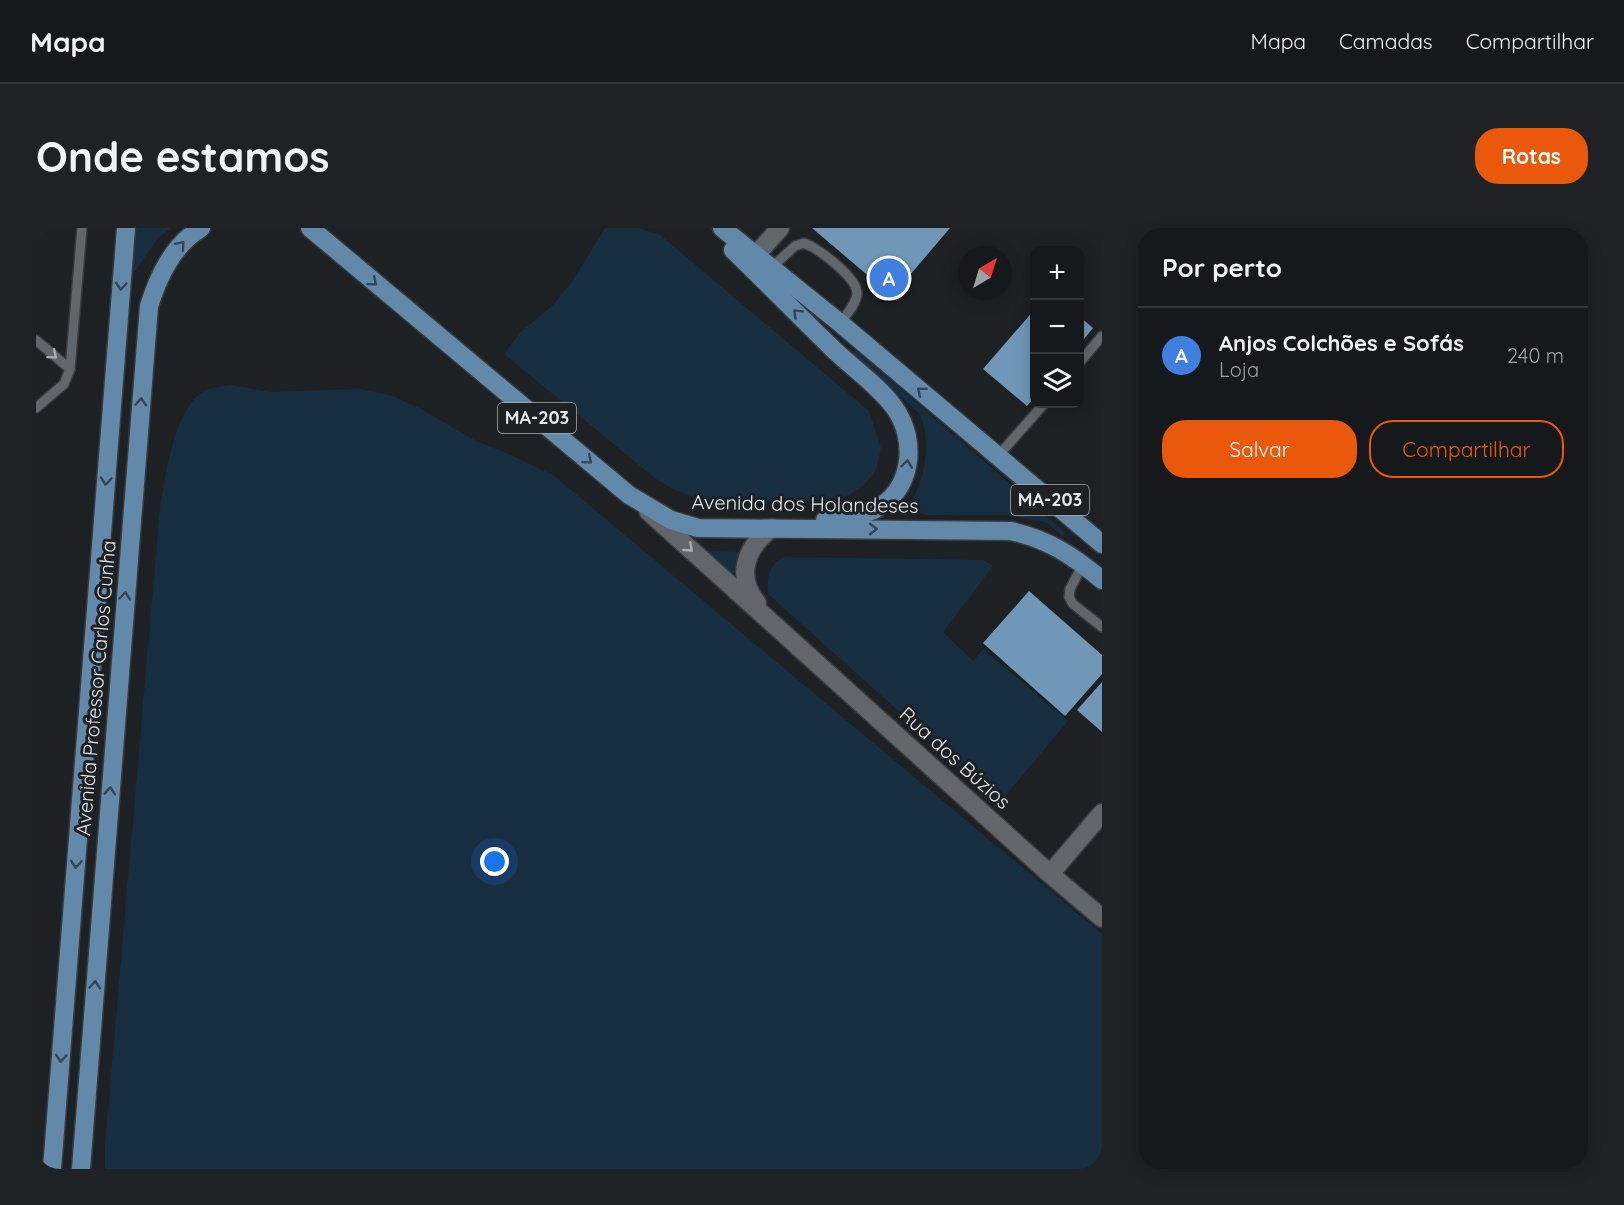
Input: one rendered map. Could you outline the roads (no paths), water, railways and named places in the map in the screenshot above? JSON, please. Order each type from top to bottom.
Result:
[{"type":"main road","name":"Avenida Professor Carlos Cunha","points":[[52,1169],[126,228]]},
{"type":"main road","name":"Avenida Professor Carlos Cunha","points":[[81,1169],[149,306],[157,281],[170,258],[186,238],[201,228]]},
{"type":"main road","points":[[301,228],[328,244]]},
{"type":"main road","name":"Avenida dos Holandeses","points":[[310,228],[629,495],[658,514],[698,528],[998,529],[1044,541],[1068,553],[1102,580]]},
{"type":"main road","points":[[712,228],[831,348],[884,396],[900,417],[908,441],[909,460],[905,478],[895,494],[876,509],[856,515],[772,528]]},
{"type":"main road","name":"MA-203","points":[[722,228],[840,323],[1102,544]]},
{"type":"main road","points":[[756,255],[780,228]]},
{"type":"main road","name":"Rua dos Búzios","points":[[629,495],[1050,874],[1102,918]]},
{"type":"main road","name":"Rua dos Búzios","points":[[772,528],[758,539],[750,552],[745,570],[752,597],[780,629]]},
{"type":"main road","points":[[1050,874],[1102,813]]},
{"type":"lane","points":[[36,408],[64,384],[70,369],[82,228]]},
{"type":"lane","points":[[771,268],[795,246],[804,243],[816,248],[854,282],[857,292],[855,302],[840,323]]},
{"type":"lane","points":[[1084,357],[1102,336]]},
{"type":"lane","points":[[36,340],[70,369]]},
{"type":"lane","points":[[998,456],[1040,408]]},
{"type":"lane","points":[[1083,564],[1070,589],[1069,597],[1073,604],[1102,627]]},
{"type":"place","name":"Anjos Colchões e Sofás","points":[[889,278]]}]
